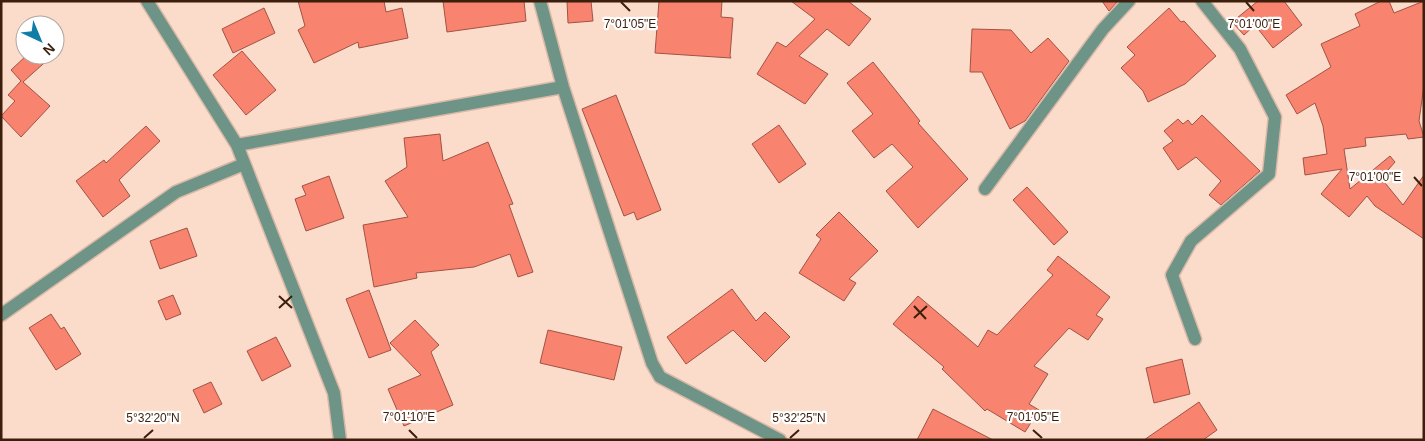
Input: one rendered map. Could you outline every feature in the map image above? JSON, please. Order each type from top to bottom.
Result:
[{"type":"street","points":[[147,1],[237,145],[334,394],[340,440]]},
{"type":"street","points":[[540,1],[563,87],[652,364],[660,377],[780,440]]},
{"type":"street","points":[[985,189],[1102,29],[1129,1]]},
{"type":"street","points":[[1195,339],[1172,275],[1190,241],[1269,174],[1275,117],[1240,48],[1202,1]]},
{"type":"street","points":[[237,145],[563,87]]},
{"type":"street","points":[[1,314],[176,192],[244,164]]},
{"type":"building","points":[[298,1],[384,1],[386,12],[402,8],[408,38],[359,48],[358,42],[314,63],[298,30],[305,26]]},
{"type":"building","points":[[443,1],[524,1],[526,21],[447,32]]},
{"type":"building","points":[[567,1],[591,1],[593,21],[568,23]]},
{"type":"building","points":[[659,1],[722,1],[721,17],[733,18],[731,58],[655,53]]},
{"type":"building","points":[[791,1],[848,1],[871,19],[849,46],[827,29],[799,56],[828,74],[805,104],[757,74],[777,42],[786,47],[815,19]]},
{"type":"building","points":[[1102,1],[1118,1],[1109,11]]},
{"type":"building","points":[[1258,1],[1284,1],[1302,25],[1273,48],[1255,25],[1244,35],[1232,22]]},
{"type":"building","points":[[1381,1],[1389,1],[1394,13],[1424,1],[1424,85],[1419,121],[1424,137],[1408,139],[1406,134],[1365,138],[1366,146],[1344,149],[1350,189],[1390,156],[1395,162],[1381,178],[1403,205],[1424,175],[1424,239],[1375,206],[1367,196],[1349,217],[1321,194],[1342,169],[1305,175],[1303,158],[1327,154],[1323,126],[1315,103],[1297,114],[1286,95],[1331,67],[1321,44],[1360,26],[1355,14]]},
{"type":"building","points":[[264,8],[275,33],[233,53],[222,29]]},
{"type":"building","points":[[1169,8],[1181,22],[1184,21],[1216,56],[1185,84],[1148,102],[1143,91],[1121,68],[1135,55],[1127,47]]},
{"type":"building","points":[[972,29],[1011,30],[1031,53],[1048,38],[1069,61],[1025,121],[1010,129],[982,72],[970,72]]},
{"type":"building","points":[[242,51],[276,90],[246,115],[213,75]]},
{"type":"building","points":[[873,62],[920,121],[918,123],[968,179],[918,228],[886,191],[913,167],[892,144],[874,158],[852,131],[873,114],[847,83]]},
{"type":"building","points":[[16,65],[42,65],[23,82],[50,106],[21,137],[1,116],[15,101],[8,95],[21,81],[11,70]]},
{"type":"building","points":[[616,95],[661,210],[637,220],[634,212],[624,216],[582,109]]},
{"type":"building","points":[[1202,115],[1260,171],[1221,205],[1209,195],[1221,181],[1196,157],[1178,170],[1163,148],[1173,141],[1164,131],[1178,119],[1183,124],[1188,120],[1192,125]]},
{"type":"building","points":[[779,125],[806,164],[779,183],[752,144]]},
{"type":"building","points":[[146,126],[160,141],[119,180],[130,196],[103,217],[76,181],[104,160],[106,163]]},
{"type":"building","points":[[440,134],[443,161],[488,142],[513,204],[509,205],[533,272],[518,277],[510,254],[474,267],[416,273],[417,278],[374,287],[363,225],[408,217],[385,181],[407,167],[404,138]]},
{"type":"building","points":[[329,176],[344,218],[306,231],[295,199],[306,195],[302,186]]},
{"type":"building","points":[[1027,187],[1068,232],[1054,245],[1013,200]]},
{"type":"building","points":[[839,212],[878,251],[849,279],[856,283],[844,301],[799,273],[821,239],[816,235]]},
{"type":"building","points":[[187,228],[197,256],[160,269],[150,241]]},
{"type":"building","points":[[1058,256],[1110,297],[1096,315],[1103,319],[1088,340],[1069,328],[1034,366],[1048,374],[1029,404],[1039,410],[1025,432],[987,409],[985,411],[942,369],[944,367],[893,324],[918,296],[978,347],[988,330],[997,335],[1053,275],[1047,270]]},
{"type":"building","points":[[732,289],[756,321],[765,312],[790,337],[765,362],[733,330],[686,364],[667,337]]},
{"type":"building","points":[[369,290],[391,350],[369,358],[346,299]]},
{"type":"building","points":[[173,295],[181,314],[166,320],[158,301]]},
{"type":"building","points":[[51,314],[61,329],[64,327],[81,354],[56,370],[29,328]]},
{"type":"building","points":[[415,320],[439,345],[431,352],[453,405],[404,426],[388,389],[421,375],[390,343]]},
{"type":"building","points":[[548,330],[622,347],[614,380],[540,363]]},
{"type":"building","points":[[276,337],[291,366],[262,381],[247,351]]},
{"type":"building","points":[[1182,359],[1190,394],[1154,403],[1146,368]]},
{"type":"building","points":[[211,382],[222,404],[204,413],[193,390]]},
{"type":"building","points":[[1199,402],[1217,430],[1203,440],[1144,440]]},
{"type":"building","points":[[933,409],[993,440],[917,440]]}]
